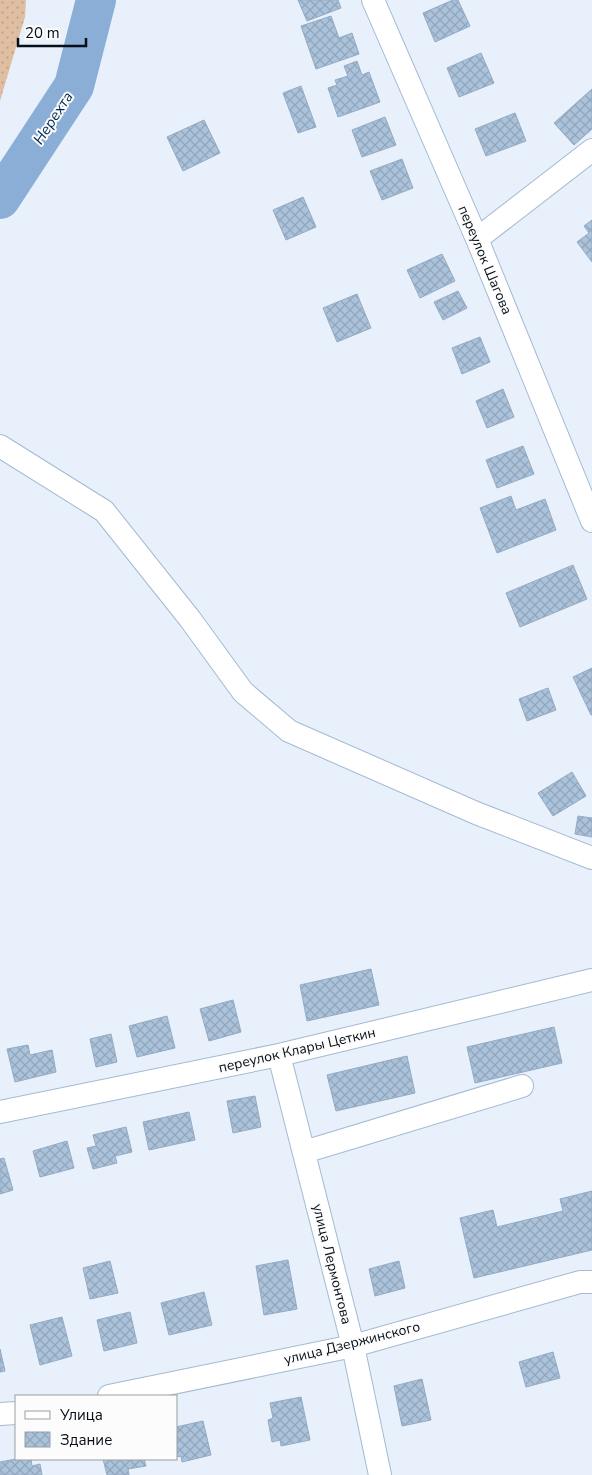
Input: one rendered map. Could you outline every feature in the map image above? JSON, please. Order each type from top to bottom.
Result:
[{"type":"street","name":"переулок Шагова","points":[[373,0],[477,239],[592,521]]},
{"type":"street","points":[[477,239],[592,150]]},
{"type":"street","points":[[0,446],[104,511],[190,619],[243,692],[289,731],[476,813],[592,858]]},
{"type":"street","name":"переулок Клары Цеткин","points":[[0,1112],[279,1055],[592,980]]},
{"type":"street","name":"улица Лермонтова","points":[[279,1055],[353,1346],[380,1475]]},
{"type":"street","points":[[304,1152],[522,1086]]},
{"type":"street","name":"улица Дзержинского","points":[[114,1395],[353,1346],[580,1282],[592,1282]]},
{"type":"street","points":[[0,1414],[15,1413]]},
{"type":"shaded area","points":[[0,0],[26,0],[25,17],[0,101]]},
{"type":"building","points":[[298,0],[338,0],[341,8],[307,21]]},
{"type":"building","points":[[453,0],[458,0],[470,26],[435,42],[423,13]]},
{"type":"building","points":[[331,16],[339,38],[352,33],[359,54],[316,69],[301,26]]},
{"type":"building","points":[[481,53],[494,83],[459,97],[447,68]]},
{"type":"building","points":[[357,61],[362,75],[369,72],[380,102],[338,117],[328,88],[337,85],[335,80],[348,76],[344,66]]},
{"type":"building","points":[[301,86],[316,127],[298,133],[283,93]]},
{"type":"building","points":[[592,89],[592,129],[574,145],[554,123]]},
{"type":"building","points":[[515,113],[526,141],[486,156],[475,129]]},
{"type":"building","points":[[385,117],[396,145],[362,157],[352,130]]},
{"type":"building","points":[[204,120],[220,153],[183,171],[167,137]]},
{"type":"building","points":[[402,159],[413,188],[382,200],[370,171]]},
{"type":"building","points":[[303,197],[316,227],[286,240],[273,210]]},
{"type":"building","points":[[592,220],[592,262],[577,242],[589,233],[584,226]]},
{"type":"building","points":[[442,254],[455,281],[420,298],[407,270]]},
{"type":"building","points":[[458,291],[467,308],[443,320],[434,302]]},
{"type":"building","points":[[357,294],[371,328],[337,342],[323,308]]},
{"type":"building","points":[[480,337],[490,362],[462,374],[452,348]]},
{"type":"building","points":[[503,389],[514,417],[487,428],[476,401]]},
{"type":"building","points":[[523,446],[534,474],[497,488],[486,460]]},
{"type":"building","points":[[511,496],[516,510],[545,499],[556,530],[497,553],[480,508]]},
{"type":"building","points":[[573,565],[587,599],[520,627],[506,593]]},
{"type":"building","points":[[592,668],[592,715],[591,715],[573,677]]},
{"type":"building","points":[[548,688],[556,710],[527,721],[519,699]]},
{"type":"building","points":[[572,772],[586,796],[553,816],[538,793]]},
{"type":"building","points":[[578,816],[592,818],[592,837],[575,834]]},
{"type":"building","points":[[371,969],[379,1005],[307,1021],[300,985]]},
{"type":"building","points":[[233,1000],[241,1032],[209,1041],[200,1009]]},
{"type":"building","points":[[167,1016],[175,1048],[137,1057],[129,1026]]},
{"type":"building","points":[[554,1027],[562,1063],[475,1083],[467,1047]]},
{"type":"building","points":[[111,1034],[117,1062],[96,1067],[90,1039]]},
{"type":"building","points":[[28,1045],[30,1055],[52,1050],[56,1072],[15,1082],[7,1049]]},
{"type":"building","points":[[407,1056],[415,1093],[336,1111],[327,1075]]},
{"type":"building","points":[[255,1096],[261,1127],[233,1133],[227,1101]]},
{"type":"building","points":[[189,1112],[195,1140],[149,1150],[143,1122]]},
{"type":"building","points":[[126,1127],[132,1152],[115,1156],[117,1163],[93,1169],[87,1148],[96,1146],[93,1135]]},
{"type":"building","points":[[67,1141],[74,1168],[40,1177],[33,1151]]},
{"type":"building","points":[[4,1158],[13,1190],[0,1194],[0,1159]]},
{"type":"building","points":[[592,1191],[592,1250],[474,1278],[460,1218],[493,1210],[497,1227],[563,1211],[560,1199]]},
{"type":"building","points":[[288,1260],[297,1309],[264,1315],[256,1266]]},
{"type":"building","points":[[110,1261],[118,1293],[90,1299],[83,1268]]},
{"type":"building","points":[[399,1261],[405,1288],[375,1296],[369,1269]]},
{"type":"building","points":[[204,1292],[212,1325],[169,1335],[161,1303]]},
{"type":"building","points":[[130,1312],[137,1343],[104,1351],[97,1320]]},
{"type":"building","points":[[62,1317],[72,1356],[40,1365],[30,1325]]},
{"type":"building","points":[[0,1349],[5,1371],[0,1372]]},
{"type":"building","points":[[553,1352],[560,1378],[526,1387],[519,1362]]},
{"type":"building","points":[[422,1379],[431,1420],[402,1426],[394,1386]]},
{"type":"building","points":[[301,1397],[310,1440],[281,1446],[280,1440],[272,1442],[268,1420],[273,1418],[270,1403]]},
{"type":"building","points":[[203,1421],[211,1455],[182,1462],[181,1456],[178,1457],[178,1427]]},
{"type":"building","points":[[15,1459],[31,1460],[32,1466],[40,1464],[42,1475],[0,1475],[0,1462]]},
{"type":"building","points":[[103,1460],[144,1460],[146,1466],[128,1469],[129,1475],[107,1475]]},
{"type":"waterway","name":"Нерехта","points":[[0,199],[74,86],[96,0]]}]
